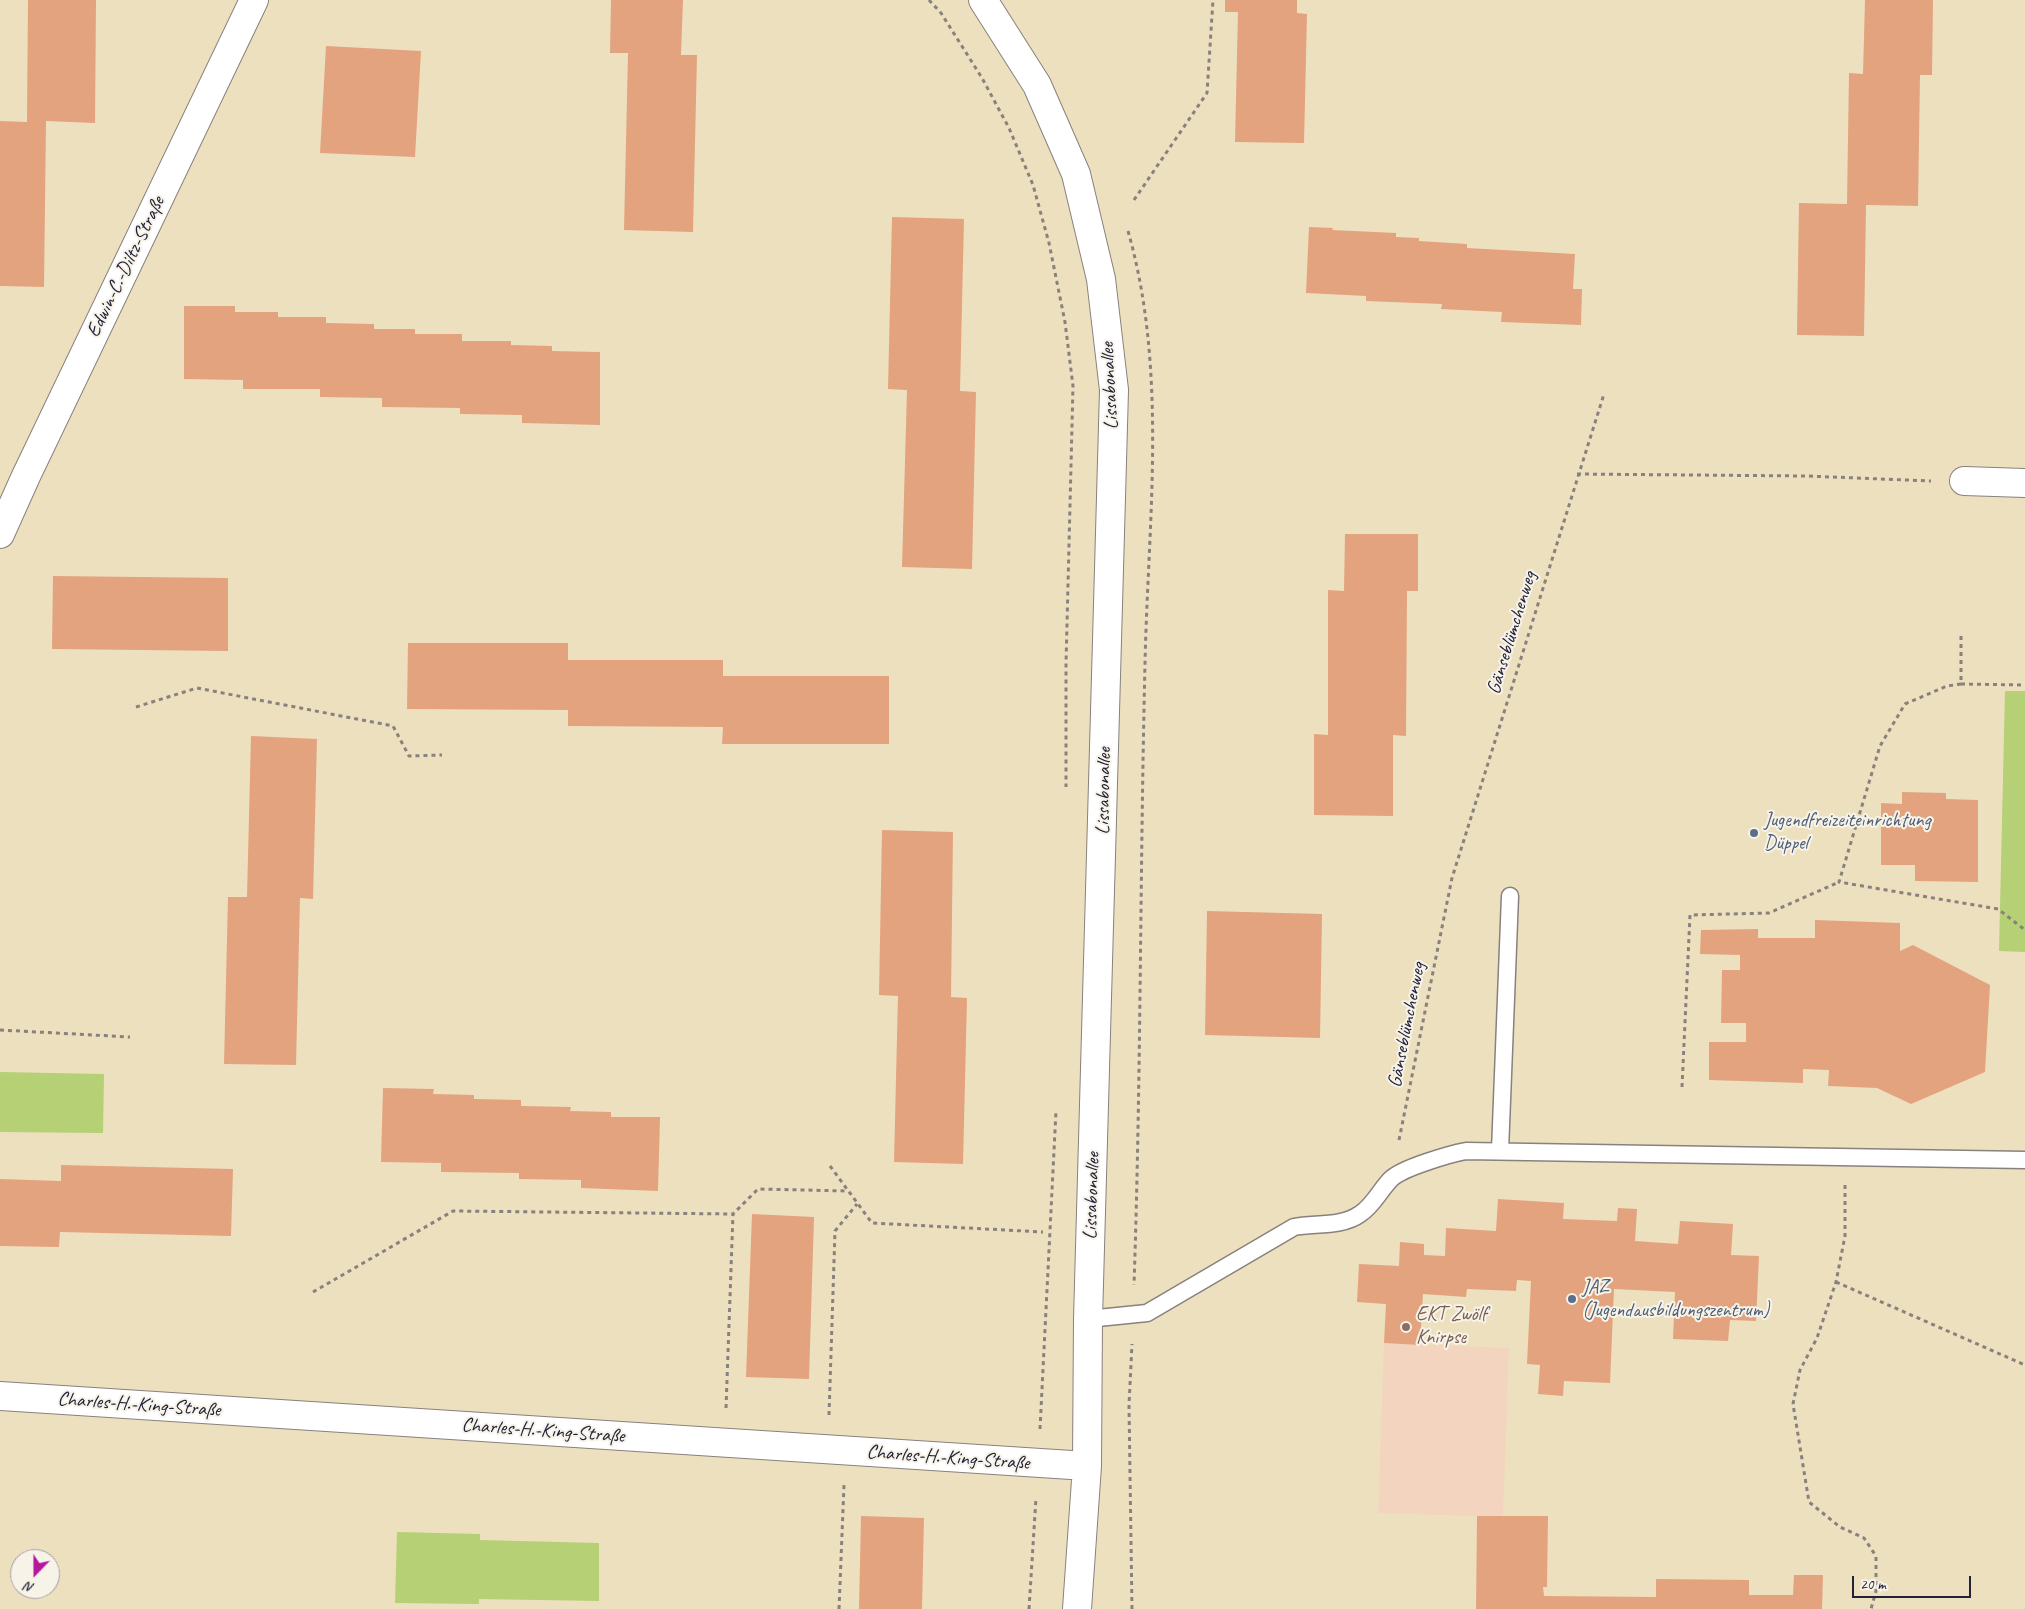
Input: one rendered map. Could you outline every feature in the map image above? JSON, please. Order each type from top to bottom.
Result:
[{"type":"street","name":"Edwin-C.-Diltz-Straße","points":[[0,534],[254,0]]},
{"type":"street","name":"Lissabonallee","points":[[983,0],[1037,85],[1076,174],[1101,280],[1114,390],[1088,1319],[1087,1466],[1077,1609]]},
{"type":"street","points":[[1964,481],[2025,483]]},
{"type":"street","name":"Charles-H.-King-Straße","points":[[0,1396],[1087,1466]]},
{"type":"lane","points":[[1500,1151],[1510,896]]},
{"type":"lane","points":[[1088,1319],[1147,1312],[1294,1227],[1317,1223],[1341,1224],[1361,1214],[1392,1178],[1446,1155],[1466,1151],[2025,1160]]},
{"type":"path","points":[[929,0],[941,13],[982,78],[1008,128],[1029,177],[1049,243],[1065,322],[1074,386],[1066,664],[1066,790]]},
{"type":"path","points":[[1134,200],[1207,93],[1213,0]]},
{"type":"path","name":"Gänseblümchenweg","points":[[1392,1178],[1452,878],[1577,474],[1604,394]]},
{"type":"path","points":[[1577,474],[1807,476],[1964,481]]},
{"type":"path","points":[[1960,684],[1961,636]]},
{"type":"path","points":[[1839,882],[1880,746],[1905,704],[1947,686],[1960,684],[2025,685]]},
{"type":"path","points":[[136,707],[197,688],[394,726],[409,756],[442,755]]},
{"type":"path","points":[[1682,1087],[1690,915],[1769,913],[1839,882],[1998,909],[2025,930]]},
{"type":"path","points":[[0,1030],[130,1037]]},
{"type":"path","points":[[1042,1390],[1056,1110]]},
{"type":"path","points":[[1846,1157],[1845,1236],[1836,1282],[1817,1338],[1800,1370],[1793,1404],[1809,1502],[1840,1527],[1864,1538],[1876,1556],[1876,1591],[1871,1609]]},
{"type":"path","points":[[830,1166],[872,1224],[1043,1232]]},
{"type":"path","points":[[726,1412],[733,1214],[758,1189],[848,1191]]},
{"type":"path","points":[[829,1418],[835,1231],[857,1204]]},
{"type":"path","points":[[313,1292],[454,1211],[733,1214]]},
{"type":"path","points":[[1836,1282],[2025,1366]]},
{"type":"path","points":[[1132,1354],[1129,1405],[1132,1609]]},
{"type":"path","points":[[839,1609],[845,1479]]},
{"type":"path","points":[[1029,1609],[1034,1524]]},
{"type":"shaded area","points":[[1384,1343],[1509,1348],[1503,1517],[1378,1513]]},
{"type":"green space","points":[[2005,691],[2025,691],[2025,952],[1999,951]]},
{"type":"green space","points":[[0,1072],[104,1074],[103,1133],[0,1132]]},
{"type":"green space","points":[[397,1532],[480,1534],[480,1540],[599,1543],[599,1601],[479,1599],[479,1604],[395,1603]]},
{"type":"building","points":[[28,0],[96,0],[95,123],[46,121],[44,287],[0,286],[0,121],[27,122]]},
{"type":"building","points":[[611,0],[683,0],[681,55],[697,55],[693,232],[624,230],[628,53],[610,53]]},
{"type":"building","points":[[1225,0],[1297,0],[1297,13],[1307,14],[1304,143],[1235,142],[1238,12],[1225,12]]},
{"type":"building","points":[[1865,0],[1933,0],[1932,75],[1920,75],[1918,206],[1866,205],[1864,336],[1797,335],[1799,203],[1847,204],[1849,73],[1863,74]]},
{"type":"building","points":[[326,46],[421,51],[415,157],[320,153]]},
{"type":"building","points":[[892,217],[964,219],[960,391],[976,392],[972,569],[902,567],[907,390],[888,389]]},
{"type":"building","points":[[1309,227],[1396,233],[1396,237],[1419,238],[1419,241],[1467,244],[1467,248],[1575,254],[1573,289],[1582,289],[1581,325],[1501,322],[1502,312],[1441,309],[1442,304],[1366,301],[1366,296],[1306,293]]},
{"type":"building","points":[[184,306],[235,306],[235,312],[278,312],[278,317],[326,317],[326,323],[374,324],[374,329],[415,329],[415,334],[462,334],[462,341],[511,341],[511,345],[552,346],[552,351],[600,352],[600,425],[522,423],[522,415],[460,414],[460,408],[382,407],[382,398],[320,397],[320,389],[243,389],[243,380],[184,379]]},
{"type":"building","points":[[1345,534],[1418,534],[1418,591],[1407,591],[1406,736],[1393,735],[1393,816],[1314,815],[1314,734],[1328,735],[1328,590],[1344,591]]},
{"type":"building","points":[[53,576],[228,578],[228,651],[52,649]]},
{"type":"building","points":[[408,643],[568,643],[568,660],[723,660],[723,676],[889,676],[889,744],[722,744],[723,727],[568,726],[568,710],[407,709]]},
{"type":"building","points":[[251,736],[317,739],[313,899],[300,898],[296,1065],[224,1064],[228,897],[247,897]]},
{"type":"building","points":[[1902,792],[1946,793],[1946,799],[1978,800],[1978,882],[1915,881],[1915,865],[1881,865],[1881,803],[1902,804]]},
{"type":"building","points":[[882,830],[953,832],[951,997],[967,998],[963,1164],[894,1162],[898,996],[879,995]]},
{"type":"building","points":[[1207,911],[1322,914],[1320,1038],[1205,1035]]},
{"type":"building","points":[[1815,920],[1900,923],[1900,951],[1913,945],[1990,985],[1985,1072],[1911,1104],[1877,1088],[1828,1086],[1829,1070],[1803,1069],[1803,1083],[1709,1080],[1709,1042],[1746,1042],[1746,1023],[1721,1023],[1722,970],[1740,970],[1740,955],[1700,954],[1701,930],[1758,929],[1758,938],[1815,938]]},
{"type":"building","points":[[383,1088],[434,1089],[433,1094],[474,1095],[474,1099],[521,1100],[521,1106],[571,1107],[570,1111],[611,1112],[611,1117],[660,1117],[658,1191],[581,1188],[581,1180],[519,1179],[519,1173],[441,1172],[441,1163],[381,1162]]},
{"type":"building","points":[[61,1165],[233,1169],[231,1236],[60,1232],[59,1247],[0,1246],[0,1179],[61,1181]]},
{"type":"building","name":"JAZ (Jugendausbildungszentrum)","points":[[1498,1199],[1564,1203],[1563,1219],[1617,1221],[1618,1208],[1637,1209],[1635,1241],[1678,1244],[1680,1221],[1733,1224],[1731,1255],[1759,1256],[1756,1321],[1730,1320],[1728,1341],[1673,1339],[1675,1292],[1614,1289],[1610,1383],[1564,1381],[1563,1396],[1538,1394],[1540,1365],[1527,1364],[1531,1281],[1517,1280],[1516,1291],[1467,1289],[1466,1297],[1423,1294],[1420,1345],[1384,1343],[1386,1304],[1357,1302],[1359,1264],[1399,1266],[1400,1242],[1424,1244],[1424,1255],[1445,1256],[1446,1228],[1496,1231]]},
{"type":"building","points":[[752,1214],[814,1217],[809,1379],[746,1377]]},
{"type":"building","points":[[861,1516],[924,1518],[922,1609],[859,1609]]},
{"type":"building","points":[[1477,1516],[1548,1516],[1547,1587],[1543,1587],[1544,1596],[1656,1597],[1656,1579],[1749,1580],[1749,1595],[1793,1595],[1794,1575],[1823,1575],[1822,1609],[1476,1609]]},
{"type":"place","name":"Jugendfreizeiteinrichtung Düppel","points":[[1754,833]]},
{"type":"place","name":"JAZ (Jugendausbildungszentrum)","points":[[1572,1299]]},
{"type":"place","name":"EKT Zwölf Knirpse","points":[[1406,1327]]}]
